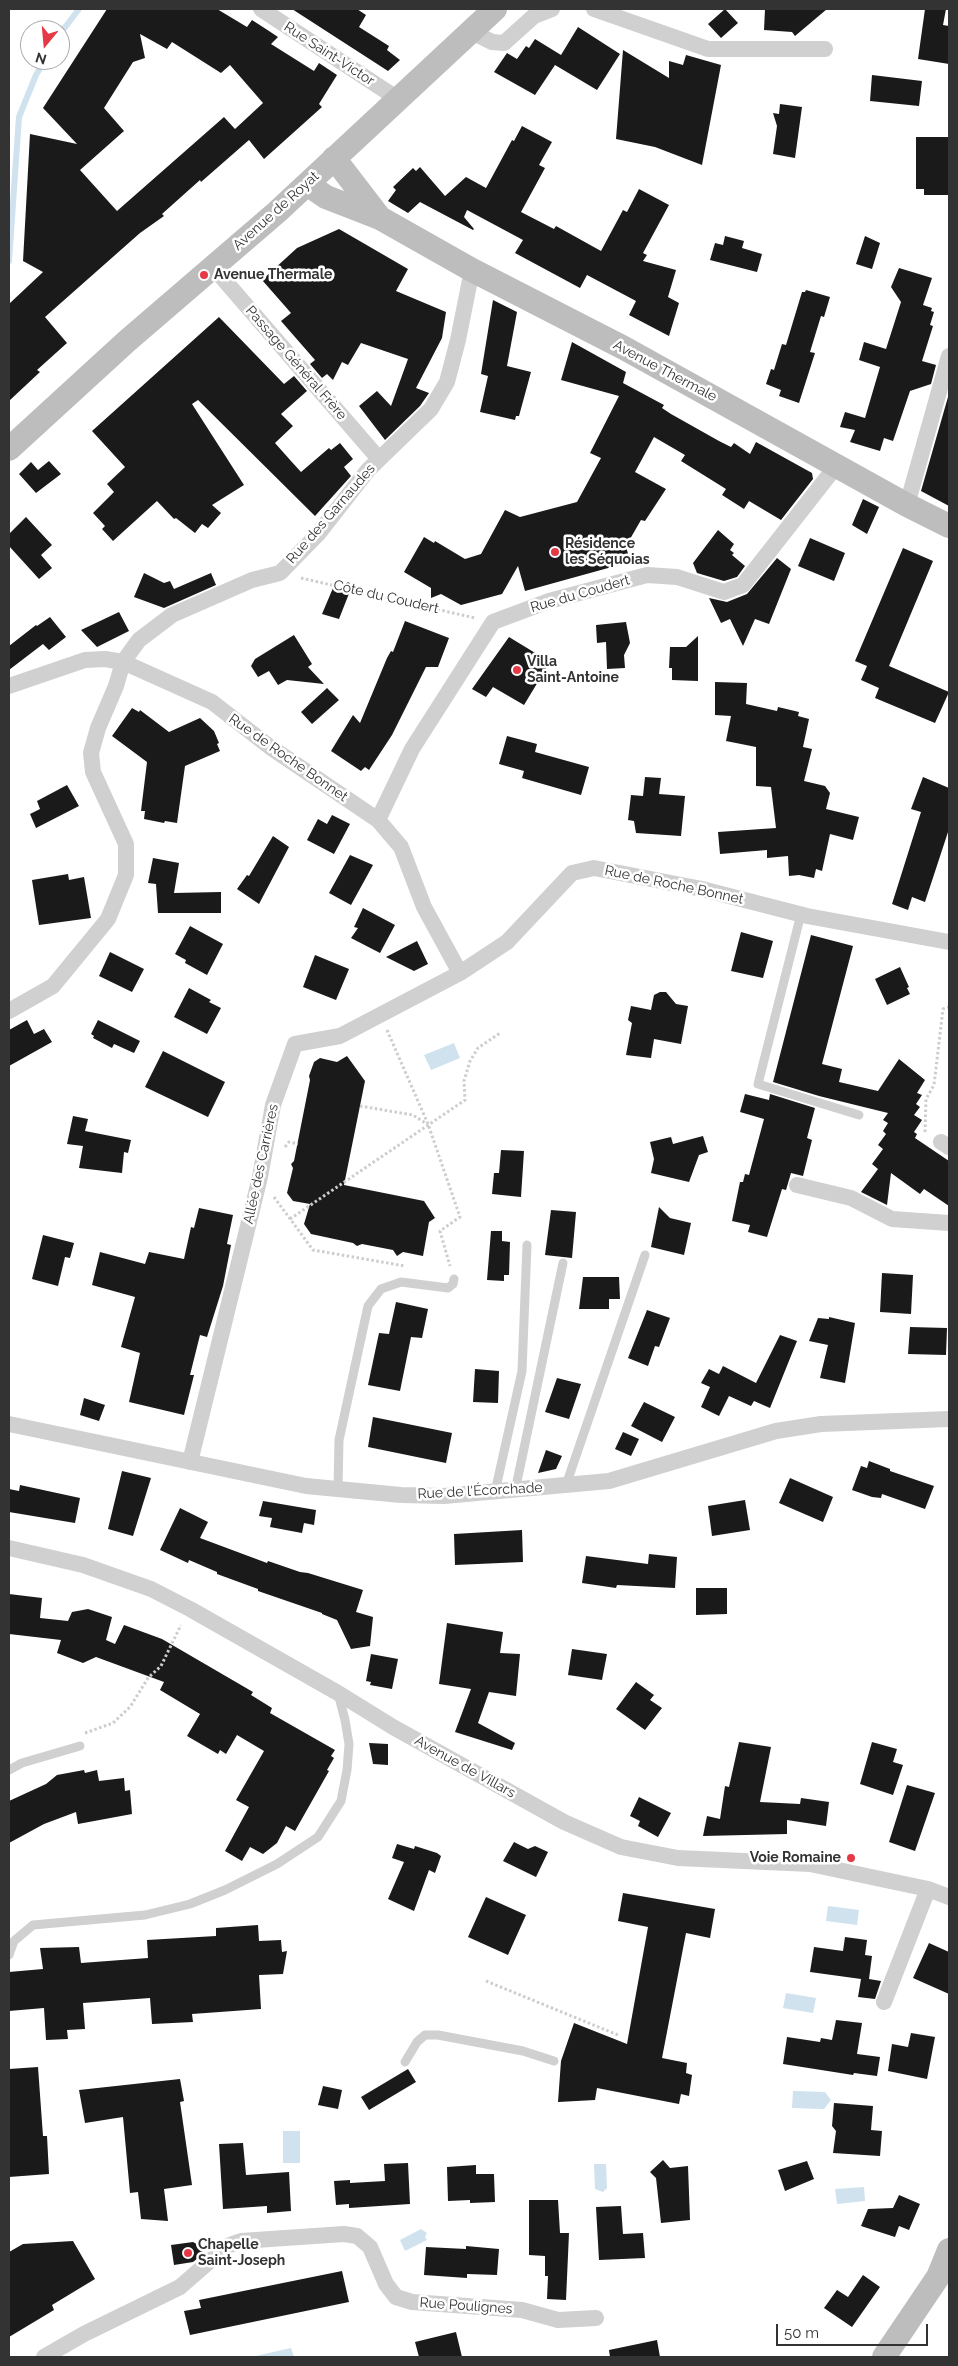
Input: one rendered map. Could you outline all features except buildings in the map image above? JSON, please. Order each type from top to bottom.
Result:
[{"type":"main road","name":"Avenue de Royat","points":[[9,449],[127,342],[307,184],[495,9]]},
{"type":"main road","name":"Avenue Thermale","points":[[334,158],[380,218]]},
{"type":"main road","name":"Avenue Thermale","points":[[307,184],[326,197],[380,218],[472,270],[624,348],[907,505],[949,526]]},
{"type":"main road","points":[[884,2357],[938,2277],[949,2250]]},
{"type":"street","name":"Rue Saint-Victor","points":[[261,9],[398,99]]},
{"type":"street","points":[[472,32],[492,42],[504,43],[534,16],[552,9]]},
{"type":"street","points":[[594,9],[708,49],[825,49]]},
{"type":"street","name":"Passage Général Frère","points":[[213,267],[379,459]]},
{"type":"street","name":"Rue des Garnaudes","points":[[9,1011],[53,986],[108,919],[126,875],[126,844],[93,772],[91,753],[98,728],[116,686],[123,662],[139,640],[172,614],[252,580],[280,573],[318,534],[368,470],[431,409],[447,382],[458,340],[472,270]]},
{"type":"street","points":[[907,505],[949,356]]},
{"type":"street","name":"Rue du Coudert","points":[[493,622],[549,601],[647,575],[677,576],[724,592],[743,585],[837,465]]},
{"type":"street","points":[[378,820],[412,749],[493,622]]},
{"type":"street","points":[[9,686],[85,660],[105,659],[123,662]]},
{"type":"street","name":"Rue de Roche Bonnet","points":[[123,662],[212,702],[270,747],[378,820],[401,847],[424,907],[460,973],[506,942],[572,873],[594,868],[702,889],[801,914],[949,942]]},
{"type":"street","name":"Allée des Carrières","points":[[190,1462],[260,1176],[273,1105],[295,1044],[340,1036],[460,973]]},
{"type":"street","points":[[797,1185],[851,1198],[892,1219],[949,1223]]},
{"type":"street","name":"Rue de l'Écorchade","points":[[9,1424],[306,1486],[401,1495],[444,1496],[609,1481],[776,1431],[821,1424],[949,1419]]},
{"type":"street","name":"Avenue de Villars","points":[[9,1548],[82,1565],[151,1590],[190,1609],[338,1693],[393,1727],[564,1822],[621,1847],[678,1858],[810,1864],[928,1889],[949,1897]]},
{"type":"street","points":[[884,2002],[928,1889]]},
{"type":"street","name":"Rue Poulignes","points":[[44,2357],[84,2334],[180,2287],[227,2246],[241,2241],[344,2234],[357,2236],[370,2247],[386,2284],[396,2297],[412,2302],[522,2310],[558,2320],[596,2318]]},
{"type":"lane","points":[[801,914],[758,1084],[859,1115]]},
{"type":"lane","points":[[495,1492],[522,1371],[527,1244]]},
{"type":"lane","points":[[566,1485],[645,1255]]},
{"type":"lane","points":[[515,1491],[562,1263]]},
{"type":"lane","points":[[338,1489],[339,1440],[368,1306],[382,1289],[401,1282],[448,1288],[453,1284],[454,1279]]},
{"type":"lane","points":[[9,1955],[14,1941],[33,1925],[145,1915],[190,1904],[225,1890],[277,1864],[318,1837],[340,1801],[347,1770],[349,1744],[338,1693]]},
{"type":"lane","points":[[9,1770],[22,1763],[80,1746]]},
{"type":"lane","points":[[405,2062],[417,2042],[425,2035],[438,2035],[523,2051],[554,2061]]},
{"type":"path","name":"Côte du Coudert","points":[[280,573],[493,622]]},
{"type":"path","points":[[925,1138],[926,1099],[934,1085],[943,1009],[949,1007]]},
{"type":"path","points":[[386,1028],[428,1124],[460,1217],[440,1231],[454,1279]]},
{"type":"path","points":[[290,1219],[465,1100],[464,1081],[470,1061],[478,1048],[500,1032]]},
{"type":"path","points":[[360,1106],[413,1115],[428,1124]]},
{"type":"path","points":[[282,1156],[284,1148],[289,1142],[298,1144]]},
{"type":"path","points":[[276,1189],[274,1198],[313,1250],[406,1266]]},
{"type":"path","points":[[80,1746],[82,1735],[89,1730],[113,1723],[130,1707],[148,1678],[161,1666],[190,1609]]},
{"type":"path","points":[[486,1981],[618,2035]]},
{"type":"water","points":[[454,1043],[460,1058],[431,1070],[424,1055]]},
{"type":"water","points":[[828,1906],[859,1910],[857,1925],[826,1921]]},
{"type":"water","points":[[786,1993],[816,1998],[813,2013],[783,2008]]},
{"type":"water","points":[[793,2091],[825,2092],[831,2100],[824,2109],[792,2108]]},
{"type":"water","points":[[283,2131],[300,2131],[300,2163],[283,2163]]},
{"type":"water","points":[[594,2164],[606,2164],[607,2188],[603,2192],[595,2189]]},
{"type":"water","points":[[864,2187],[865,2201],[837,2204],[835,2189]]},
{"type":"water","points":[[421,2229],[427,2233],[425,2237],[427,2240],[405,2251],[400,2240]]},
{"type":"water","points":[[291,2348],[294,2357],[251,2357]]},
{"type":"waterway","points":[[70,21],[79,9]]},
{"type":"waterway","points":[[9,261],[19,117],[39,70]]},
{"type":"place","name":"Avenue Thermale","points":[[204,275]]},
{"type":"place","name":"Résidence les Séquoias","points":[[555,552]]},
{"type":"place","name":"Villa Saint-Antoine","points":[[517,670]]},
{"type":"place","name":"Voie Romaine","points":[[851,1858]]},
{"type":"place","name":"Chapelle Saint-Joseph","points":[[188,2253]]}]
